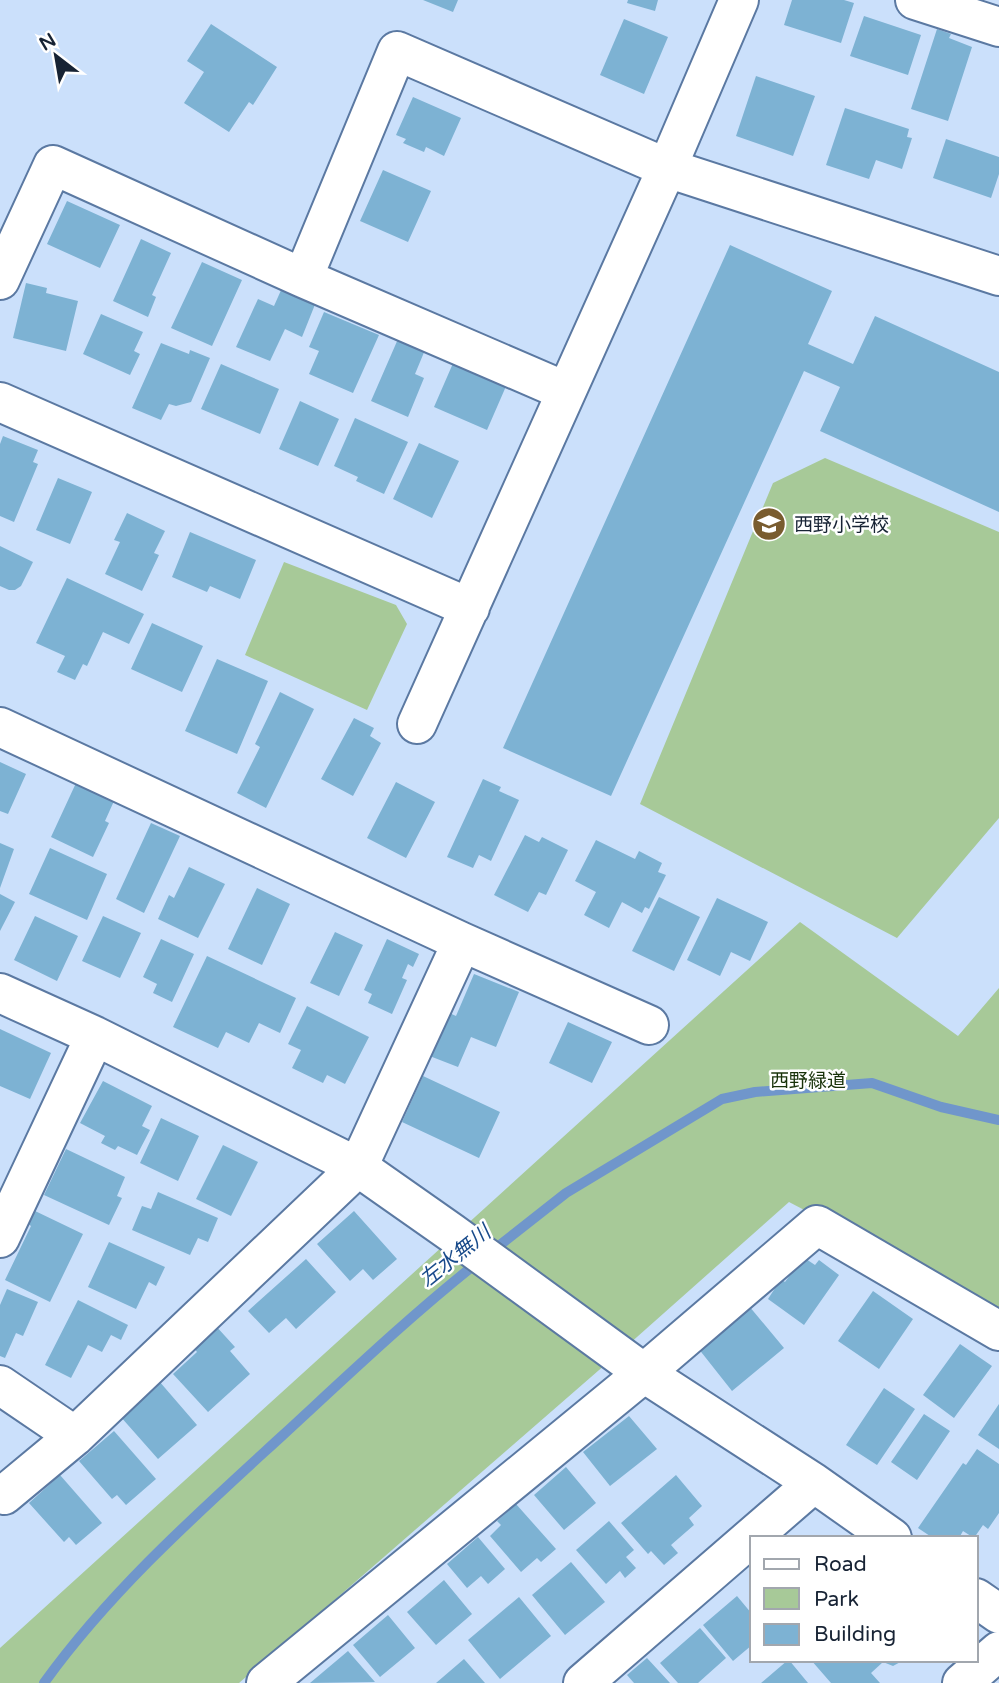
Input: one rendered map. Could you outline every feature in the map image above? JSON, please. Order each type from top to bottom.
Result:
[{"type":"street","points":[[417,724],[667,168],[739,0]]},
{"type":"street","points":[[915,0],[999,27]]},
{"type":"street","points":[[303,278],[397,51],[667,168],[999,276]]},
{"type":"street","points":[[0,280],[53,165],[303,278],[565,391]]},
{"type":"street","points":[[0,402],[470,608]]},
{"type":"street","points":[[0,727],[463,942],[649,1025]]},
{"type":"street","points":[[4,1495],[75,1436],[358,1167],[463,942]]},
{"type":"street","points":[[0,993],[95,1036],[358,1167],[644,1373],[814,1483],[889,1536]]},
{"type":"street","points":[[0,1238],[95,1036]]},
{"type":"street","points":[[266,1683],[644,1373],[817,1225],[999,1331]]},
{"type":"street","points":[[0,1385],[75,1436]]},
{"type":"street","points":[[753,1536],[814,1483]]},
{"type":"street","points":[[583,1683],[750,1538]]},
{"type":"street","points":[[978,1599],[999,1614]]},
{"type":"street","points":[[962,1683],[999,1651]]},
{"type":"green space","points":[[825,458],[999,532],[999,818],[897,938],[640,804],[773,483]]},
{"type":"green space","points":[[284,562],[396,605],[407,624],[367,710],[245,655]]},
{"type":"green space","name":"西野緑道","points":[[800,922],[958,1036],[999,988],[999,1312],[789,1202],[239,1683],[0,1683],[0,1648]]},
{"type":"building","points":[[423,0],[458,0],[453,12]]},
{"type":"building","points":[[628,0],[658,0],[655,11],[627,3]]},
{"type":"building","points":[[792,0],[844,0],[854,3],[841,43],[784,25]]},
{"type":"building","points":[[864,16],[921,35],[908,75],[850,56]]},
{"type":"building","points":[[624,19],[668,37],[644,94],[600,75]]},
{"type":"building","points":[[211,24],[277,67],[253,105],[249,102],[229,132],[184,103],[204,72],[187,61]]},
{"type":"building","points":[[937,29],[951,34],[949,38],[972,47],[948,121],[911,109]]},
{"type":"building","points":[[756,76],[815,96],[793,156],[736,136]]},
{"type":"building","points":[[413,97],[461,118],[444,156],[426,147],[424,152],[403,143],[406,139],[396,135]]},
{"type":"building","points":[[845,108],[909,129],[907,137],[912,138],[902,169],[876,160],[869,179],[826,165]]},
{"type":"building","points":[[946,139],[999,157],[999,174],[991,198],[933,178]]},
{"type":"building","points":[[383,170],[431,191],[408,242],[360,221]]},
{"type":"building","points":[[67,201],[120,225],[100,268],[47,244]]},
{"type":"building","points":[[141,239],[171,253],[152,295],[156,297],[148,317],[113,301]]},
{"type":"building","points":[[730,245],[832,291],[808,344],[853,364],[875,316],[999,372],[999,512],[820,431],[840,387],[804,371],[611,796],[503,748]]},
{"type":"building","points":[[202,262],[242,280],[212,346],[171,328]]},
{"type":"building","points":[[26,283],[47,288],[46,293],[78,301],[66,351],[13,338]]},
{"type":"building","points":[[282,288],[316,302],[302,337],[285,329],[270,361],[236,347],[258,299],[274,306]]},
{"type":"building","points":[[324,312],[379,335],[353,393],[309,374],[319,351],[309,347]]},
{"type":"building","points":[[101,314],[143,332],[134,351],[140,354],[130,375],[83,354]]},
{"type":"building","points":[[398,339],[425,350],[415,374],[424,378],[408,417],[371,401]]},
{"type":"building","points":[[161,343],[189,354],[190,350],[210,358],[191,402],[176,406],[169,404],[161,420],[132,408]]},
{"type":"building","points":[[454,361],[507,384],[487,430],[434,407]]},
{"type":"building","points":[[221,364],[279,389],[260,434],[201,409]]},
{"type":"building","points":[[300,401],[339,419],[318,466],[279,449]]},
{"type":"building","points":[[355,418],[408,442],[384,494],[356,481],[358,477],[334,466]]},
{"type":"building","points":[[3,436],[38,450],[33,462],[38,464],[14,522],[0,516],[0,444]]},
{"type":"building","points":[[419,443],[459,461],[432,518],[393,499]]},
{"type":"building","points":[[58,478],[92,492],[70,544],[36,530]]},
{"type":"building","points":[[127,513],[165,531],[154,553],[159,555],[142,591],[105,574],[120,542],[114,540]]},
{"type":"building","points":[[190,532],[256,560],[240,599],[210,586],[207,592],[172,577]]},
{"type":"building","points":[[0,546],[33,562],[21,586],[15,590],[0,586]]},
{"type":"building","points":[[67,578],[144,614],[129,644],[103,632],[87,666],[83,664],[75,680],[57,672],[65,656],[36,643]]},
{"type":"building","points":[[152,623],[203,646],[182,692],[131,669]]},
{"type":"building","points":[[217,659],[268,681],[237,754],[185,731]]},
{"type":"building","points":[[280,692],[314,709],[266,808],[237,793],[260,747],[255,744]]},
{"type":"building","points":[[354,718],[374,728],[370,736],[381,743],[353,796],[321,779]]},
{"type":"building","points":[[0,762],[26,774],[8,814],[0,811]]},
{"type":"building","points":[[483,779],[501,787],[499,791],[519,800],[491,861],[479,855],[473,868],[447,857]]},
{"type":"building","points":[[396,782],[435,802],[406,858],[367,838]]},
{"type":"building","points":[[76,783],[114,801],[105,821],[109,823],[93,857],[51,837]]},
{"type":"building","points":[[151,823],[180,836],[144,913],[116,899]]},
{"type":"building","points":[[525,835],[539,842],[542,837],[568,850],[546,895],[539,892],[528,912],[494,895]]},
{"type":"building","points":[[596,840],[635,859],[639,851],[662,863],[658,872],[666,875],[649,909],[645,907],[642,913],[622,902],[609,928],[584,915],[596,892],[575,881]]},
{"type":"building","points":[[0,843],[14,849],[0,888]]},
{"type":"building","points":[[50,848],[107,874],[87,920],[29,894]]},
{"type":"building","points":[[189,867],[225,884],[198,938],[158,919],[169,895],[174,898]]},
{"type":"building","points":[[257,888],[290,904],[262,965],[228,949]]},
{"type":"building","points":[[0,894],[15,902],[0,931]]},
{"type":"building","points":[[659,897],[700,917],[674,971],[632,951]]},
{"type":"building","points":[[717,898],[768,922],[750,961],[731,952],[720,976],[687,960]]},
{"type":"building","points":[[35,916],[78,936],[57,981],[14,960]]},
{"type":"building","points":[[103,916],[141,933],[120,978],[82,961]]},
{"type":"building","points":[[335,932],[363,945],[339,996],[310,983]]},
{"type":"building","points":[[161,939],[194,954],[172,1002],[153,993],[157,984],[143,977]]},
{"type":"building","points":[[387,939],[419,954],[413,967],[408,964],[402,978],[407,980],[392,1014],[368,1003],[372,994],[364,990]]},
{"type":"building","points":[[207,956],[296,998],[280,1033],[259,1023],[249,1043],[226,1032],[218,1048],[173,1027]]},
{"type":"building","points":[[474,974],[519,992],[496,1047],[471,1037],[458,1067],[427,1055],[445,1011],[456,1016]]},
{"type":"building","points":[[307,1006],[369,1037],[345,1084],[327,1075],[323,1083],[292,1068],[301,1050],[288,1044]]},
{"type":"building","points":[[568,1022],[612,1042],[592,1083],[549,1063]]},
{"type":"building","points":[[0,1029],[51,1053],[30,1099],[0,1086]]},
{"type":"building","points":[[423,1076],[500,1112],[479,1158],[402,1122]]},
{"type":"building","points":[[103,1081],[152,1106],[142,1126],[150,1130],[137,1155],[118,1146],[115,1150],[101,1143],[105,1136],[80,1123]]},
{"type":"building","points":[[161,1118],[199,1136],[178,1181],[140,1163]]},
{"type":"building","points":[[223,1145],[258,1162],[231,1216],[196,1199]]},
{"type":"building","points":[[66,1149],[125,1177],[117,1196],[122,1198],[109,1225],[44,1195]]},
{"type":"building","points":[[158,1192],[218,1218],[208,1242],[198,1238],[190,1255],[132,1230],[142,1206],[151,1209]]},
{"type":"building","points":[[33,1210],[83,1234],[50,1302],[5,1280],[31,1226],[27,1223]]},
{"type":"building","points":[[354,1211],[397,1259],[373,1280],[363,1269],[350,1281],[317,1244]]},
{"type":"building","points":[[109,1242],[165,1267],[156,1286],[149,1282],[136,1309],[88,1287]]},
{"type":"building","points":[[803,1257],[815,1265],[819,1260],[839,1275],[804,1325],[768,1299],[781,1279],[785,1282]]},
{"type":"building","points":[[306,1259],[336,1292],[296,1329],[286,1318],[269,1333],[248,1311]]},
{"type":"building","points":[[7,1289],[38,1302],[23,1336],[16,1333],[5,1358],[0,1356],[0,1305]]},
{"type":"building","points":[[873,1291],[913,1319],[879,1369],[838,1341]]},
{"type":"building","points":[[78,1300],[128,1325],[121,1340],[111,1335],[102,1352],[88,1345],[71,1378],[45,1365]]},
{"type":"building","points":[[749,1306],[784,1348],[732,1391],[698,1348]]},
{"type":"building","points":[[215,1325],[235,1347],[230,1351],[250,1374],[208,1412],[173,1374],[197,1352],[192,1346]]},
{"type":"building","points":[[960,1344],[992,1366],[954,1418],[923,1395]]},
{"type":"building","points":[[159,1381],[197,1425],[158,1459],[120,1416]]},
{"type":"building","points":[[884,1388],[915,1409],[877,1465],[846,1445]]},
{"type":"building","points":[[999,1404],[999,1449],[978,1435]]},
{"type":"building","points":[[924,1414],[950,1431],[917,1480],[891,1462]]},
{"type":"building","points":[[629,1416],[657,1449],[610,1486],[583,1452]]},
{"type":"building","points":[[114,1431],[156,1479],[126,1505],[117,1495],[112,1499],[79,1461]]},
{"type":"building","points":[[977,1449],[999,1464],[999,1513],[988,1529],[983,1525],[975,1536],[963,1531],[960,1536],[930,1536],[918,1528],[963,1463],[966,1465]]},
{"type":"building","points":[[566,1467],[596,1503],[564,1530],[534,1495]]},
{"type":"building","points":[[60,1475],[102,1523],[76,1545],[69,1537],[64,1542],[29,1503]]},
{"type":"building","points":[[676,1475],[702,1506],[689,1518],[694,1525],[671,1545],[678,1553],[664,1565],[651,1551],[648,1554],[621,1523]]},
{"type":"building","points":[[516,1504],[556,1549],[541,1562],[537,1558],[521,1572],[490,1536],[501,1525],[497,1521]]},
{"type":"building","points":[[609,1521],[634,1550],[626,1557],[636,1568],[625,1578],[620,1571],[606,1584],[576,1550]]},
{"type":"building","points":[[478,1537],[505,1569],[488,1584],[481,1576],[467,1588],[447,1564]]},
{"type":"building","points":[[571,1562],[605,1602],[565,1635],[532,1595]]},
{"type":"building","points":[[444,1580],[472,1614],[436,1645],[407,1612]]},
{"type":"building","points":[[737,1596],[750,1612],[750,1647],[733,1661],[703,1625]]},
{"type":"building","points":[[519,1597],[551,1636],[500,1679],[468,1640]]},
{"type":"building","points":[[388,1615],[415,1648],[380,1677],[353,1645]]},
{"type":"building","points":[[700,1628],[726,1658],[698,1683],[678,1683],[660,1663]]},
{"type":"building","points":[[348,1651],[375,1682],[310,1683]]},
{"type":"building","points":[[647,1658],[670,1683],[634,1683],[627,1675]]},
{"type":"building","points":[[464,1659],[485,1683],[436,1683]]},
{"type":"building","points":[[786,1662],[791,1662],[808,1683],[761,1683]]},
{"type":"building","points":[[813,1662],[883,1662],[871,1673],[880,1683],[831,1683]]},
{"type":"building","points":[[883,1662],[900,1662],[893,1666]]},
{"type":"waterway","name":"左水無川","points":[[491,1252],[566,1193],[722,1099],[755,1092],[872,1083],[941,1107],[999,1120]]},
{"type":"waterway","name":"左水無川","points":[[44,1683],[98,1616],[157,1553],[379,1347],[478,1262]]},
{"type":"place","name":"西野小学校","points":[[769,524]]}]
